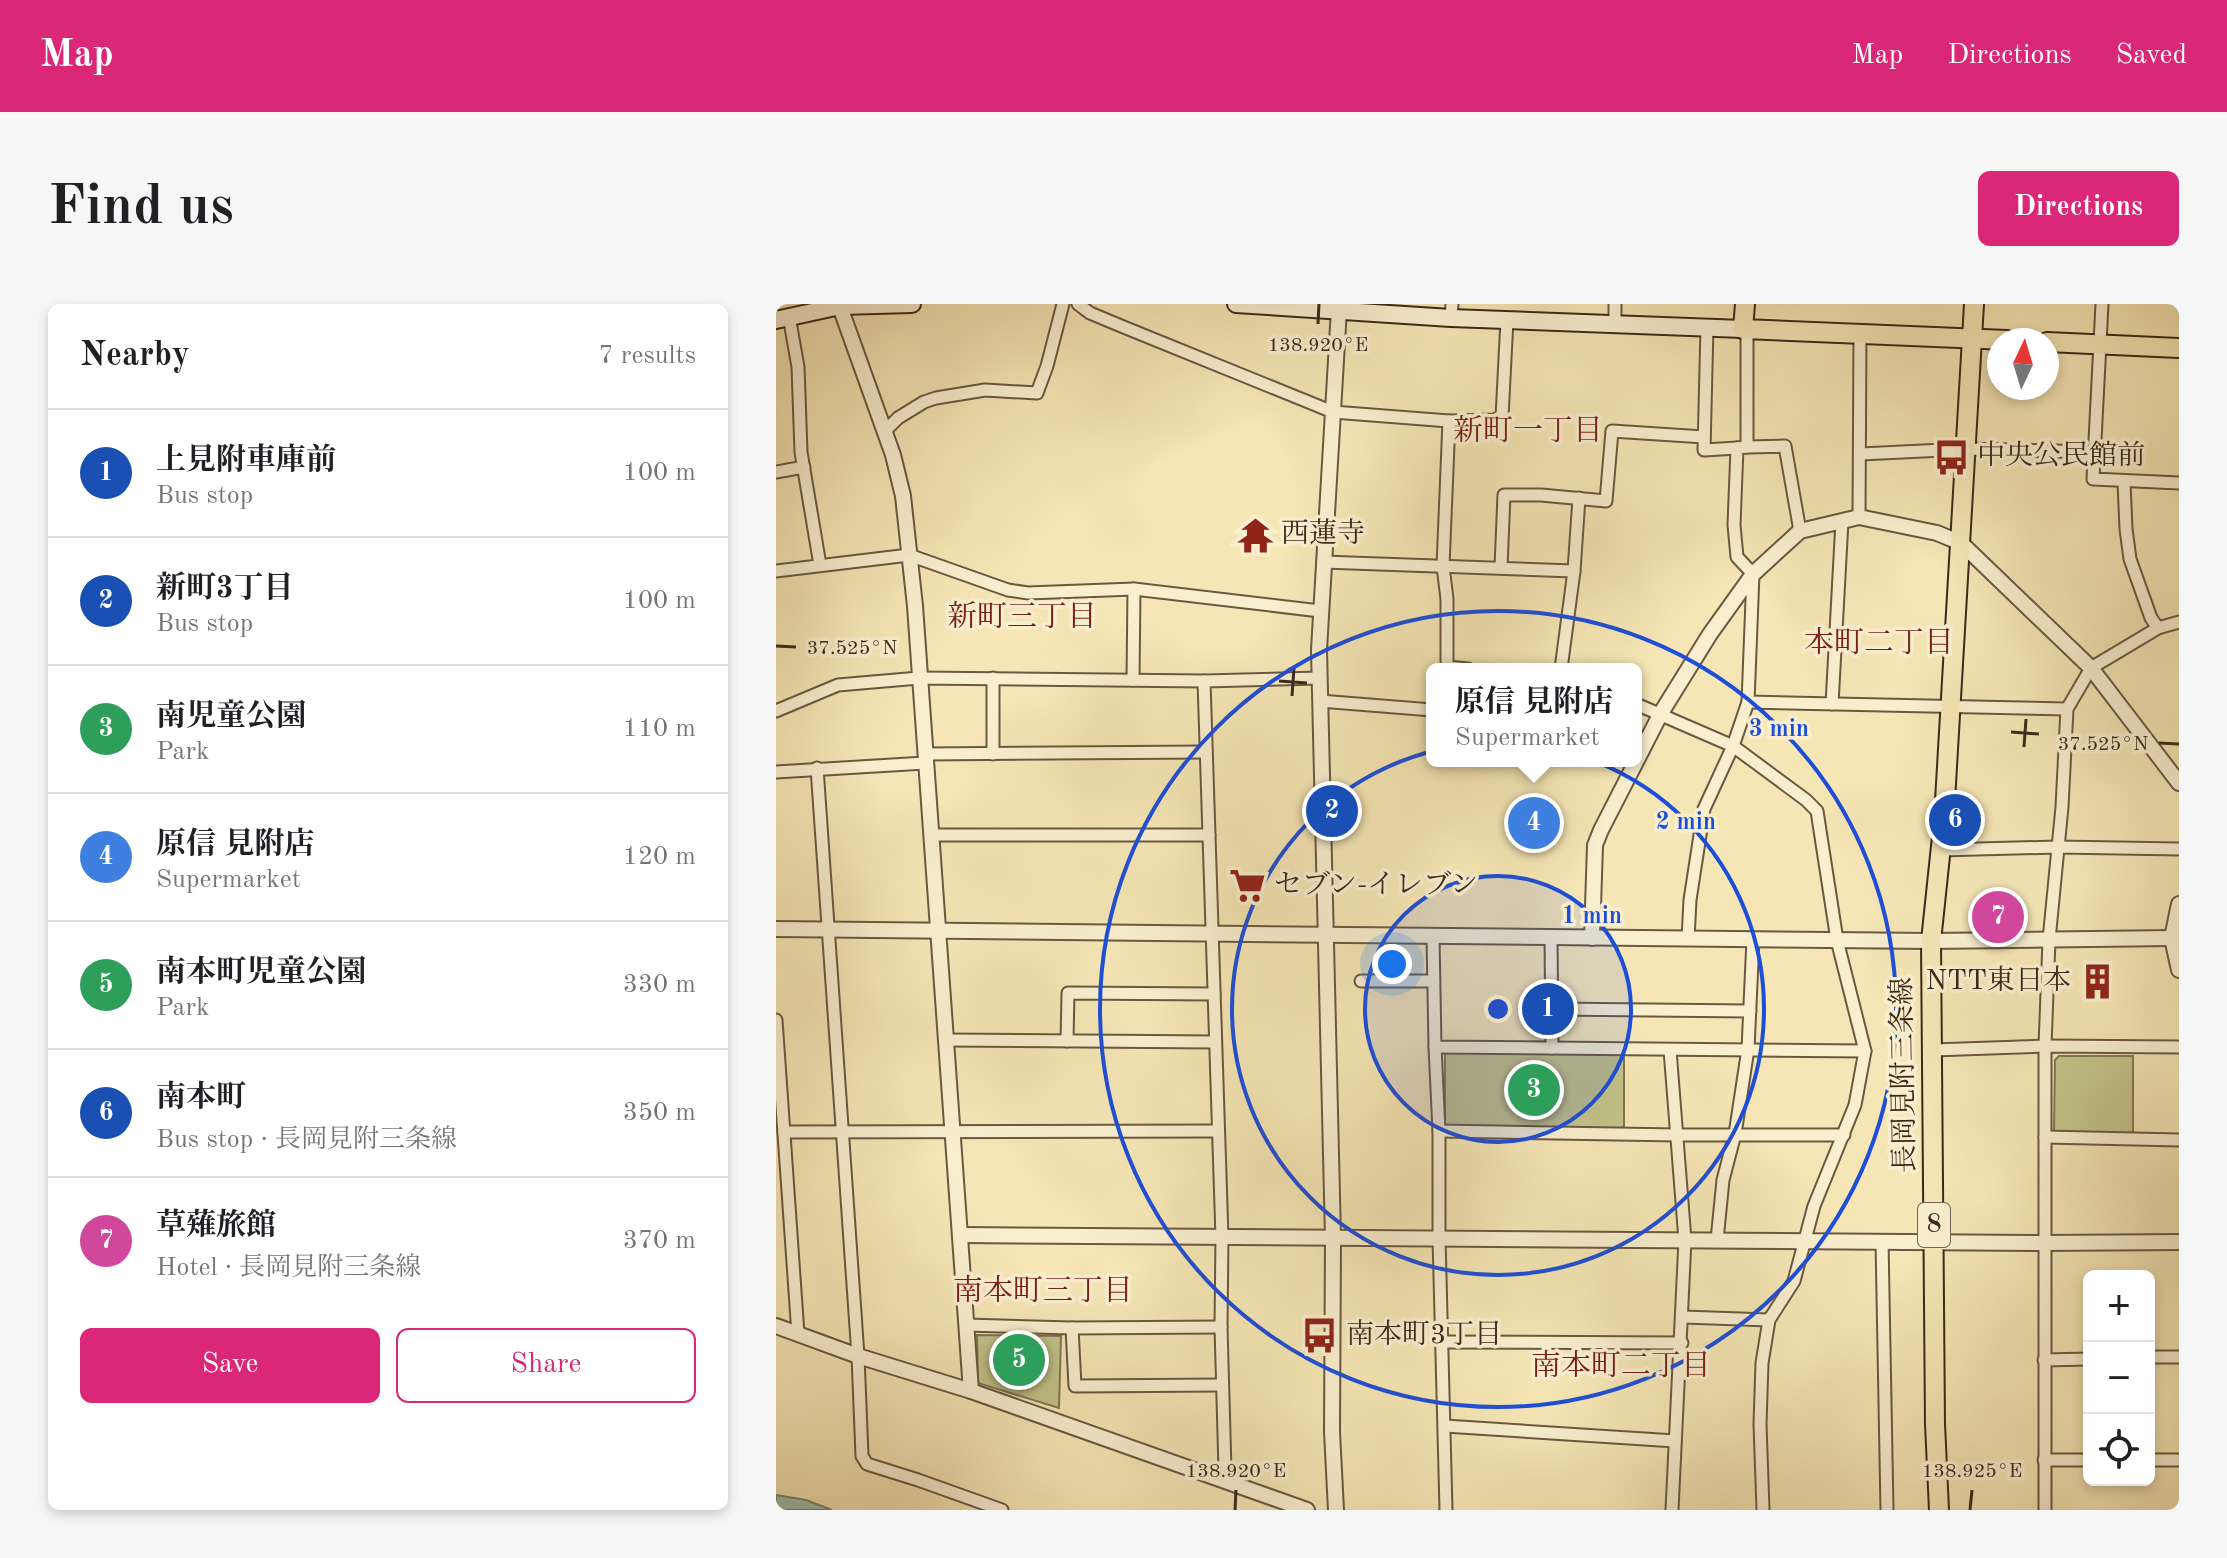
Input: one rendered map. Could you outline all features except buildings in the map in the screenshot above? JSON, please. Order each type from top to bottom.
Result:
[{"type":"main road","points":[[782,318],[840,305],[912,304]]},
{"type":"main road","points":[[1236,304],[1452,311],[1507,320],[1987,339]]},
{"type":"main road","points":[[1745,304],[1745,329]]},
{"type":"main road","name":"長岡見附三条線","points":[[1939,1510],[1935,1424],[1931,941],[1944,818],[1974,304]]},
{"type":"main road","points":[[2059,343],[2179,348]]},
{"type":"street","points":[[885,431],[898,418],[936,398],[985,390],[1037,393],[1063,304]]},
{"type":"street","points":[[1078,304],[1090,313],[1333,412],[1449,421],[1502,417],[1507,320]]},
{"type":"street","points":[[1615,304],[1615,325]]},
{"type":"street","points":[[2102,304],[2093,479],[2179,483]]},
{"type":"street","points":[[840,305],[893,455],[903,496],[971,1391]]},
{"type":"street","points":[[1336,1510],[1332,1432],[1333,1238],[1320,611],[1339,307]]},
{"type":"street","points":[[782,318],[798,367],[801,452],[820,565]]},
{"type":"street","points":[[1707,327],[1704,450],[1785,446],[1800,531]]},
{"type":"street","points":[[1688,939],[1690,900],[1704,809],[1733,746],[1748,702],[1753,574],[1737,557],[1734,525],[1742,448],[1745,329]]},
{"type":"street","points":[[1859,517],[1860,333]]},
{"type":"street","points":[[1447,663],[1447,599],[1443,566],[1449,421]]},
{"type":"street","points":[[1501,567],[1504,495],[1606,501],[1612,431],[1704,437]]},
{"type":"street","points":[[1861,454],[1964,449],[2095,452]]},
{"type":"street","points":[[776,472],[804,467]]},
{"type":"street","points":[[2124,482],[2130,559],[2151,618],[2158,628]]},
{"type":"street","points":[[1562,663],[1574,571],[1579,498]]},
{"type":"street","points":[[1642,750],[1710,634],[1753,574],[1800,531],[1859,517],[1937,533],[1961,543],[2091,668],[2179,783]]},
{"type":"street","points":[[1832,704],[1842,521]]},
{"type":"street","points":[[776,571],[909,555],[1008,590],[1028,593],[1134,589],[1320,611]]},
{"type":"street","points":[[1323,562],[1574,571]]},
{"type":"street","points":[[1133,680],[1134,589]]},
{"type":"street","points":[[2045,1510],[2045,1046],[2049,940],[2067,709],[2091,668],[2158,628],[2179,622]]},
{"type":"street","points":[[776,711],[838,685],[919,678],[1204,681],[1320,678]]},
{"type":"street","points":[[993,678],[993,754]]},
{"type":"street","points":[[1204,681],[1222,1237],[1225,1470],[1222,1480]]},
{"type":"street","points":[[1320,701],[1426,710]]},
{"type":"street","points":[[1748,702],[2067,709]]},
{"type":"street","points":[[1642,706],[1733,746],[1817,811],[1837,940],[1865,1051],[1855,1105],[1814,1206],[1794,1281],[1769,1320],[1762,1363],[1760,1424],[1763,1510]]},
{"type":"street","points":[[776,772],[993,754],[1206,752]]},
{"type":"street","points":[[1592,938],[1595,845],[1633,767]]},
{"type":"street","points":[[817,768],[858,1356],[862,1456],[867,1464],[1002,1510]]},
{"type":"street","points":[[931,835],[1209,835]]},
{"type":"street","points":[[1940,850],[2058,847],[2179,849]]},
{"type":"street","points":[[2179,904],[2176,938],[2179,970]]},
{"type":"street","points":[[776,929],[1931,941],[2176,938]]},
{"type":"street","points":[[1433,936],[1446,1510]]},
{"type":"street","points":[[1551,937],[1552,1048]]},
{"type":"street","points":[[1717,1240],[1723,1180],[1735,1134],[1748,1049],[1753,939]]},
{"type":"street","points":[[1361,981],[1433,981]]},
{"type":"street","points":[[1067,1041],[1068,993],[1214,994]]},
{"type":"street","points":[[1551,1009],[1750,1011]]},
{"type":"street","points":[[776,1020],[798,1334]]},
{"type":"street","points":[[946,1040],[1215,1042]]},
{"type":"street","points":[[1933,1050],[2045,1046],[2179,1047]]},
{"type":"street","points":[[1435,1047],[1865,1051]]},
{"type":"street","points":[[1670,1050],[1685,1240],[1672,1510]]},
{"type":"street","points":[[784,1132],[1218,1131]]},
{"type":"street","points":[[1439,1131],[1844,1135]]},
{"type":"street","points":[[2045,1137],[2179,1140]]},
{"type":"street","points":[[960,1235],[2179,1242]]},
{"type":"street","points":[[1882,1241],[1887,1510]]},
{"type":"street","points":[[1683,1317],[1769,1320]]},
{"type":"street","points":[[966,1325],[1221,1327]]},
{"type":"street","points":[[776,1326],[858,1356],[971,1391],[1307,1510]]},
{"type":"street","points":[[1072,1328],[1075,1386],[1222,1385]]},
{"type":"street","points":[[1442,1342],[1682,1343]]},
{"type":"street","points":[[2155,1357],[2179,1357]]},
{"type":"street","points":[[2044,1360],[2083,1359]]},
{"type":"street","points":[[1445,1426],[1675,1441]]},
{"type":"street","points":[[2044,1460],[2083,1460]]},
{"type":"street","points":[[2155,1460],[2179,1460]]},
{"type":"green space","points":[[1445,1052],[1624,1054],[1624,1126],[1617,1130],[1445,1128]]},
{"type":"green space","points":[[2059,1056],[2133,1056],[2133,1135],[2059,1134],[2054,1130],[2055,1060]]},
{"type":"green space","points":[[977,1335],[1061,1336],[1059,1408],[978,1383]]},
{"type":"shaded area","points":[[776,1495],[806,1500],[832,1510],[776,1510]]},
{"type":"place","name":"中央公民館前","points":[[1951,457]]},
{"type":"place","name":"西蓮寺","points":[[1255,535]]},
{"type":"place","name":"新町3丁目","points":[[1332,811]]},
{"type":"place","name":"南本町","points":[[1955,820]]},
{"type":"place","name":"原信 見附店","points":[[1534,823]]},
{"type":"place","name":"セブン-イレブン","points":[[1248,886]]},
{"type":"place","name":"草薙旅館","points":[[1998,917]]},
{"type":"place","name":"NTT東日本","points":[[2097,982]]},
{"type":"place","name":"上見附車庫前","points":[[1548,1009]]},
{"type":"place","name":"南児童公園","points":[[1534,1090]]},
{"type":"place","name":"南本町3丁目","points":[[1320,1336]]},
{"type":"place","name":"南本町児童公園","points":[[1019,1360]]},
{"type":"district","name":"新町一丁目","points":[[1528,432]]},
{"type":"district","name":"新町三丁目","points":[[1022,618]]},
{"type":"district","name":"本町二丁目","points":[[1879,644]]},
{"type":"district","name":"南本町三丁目","points":[[1043,1292]]},
{"type":"district","name":"南本町二丁目","points":[[1621,1367]]}]
